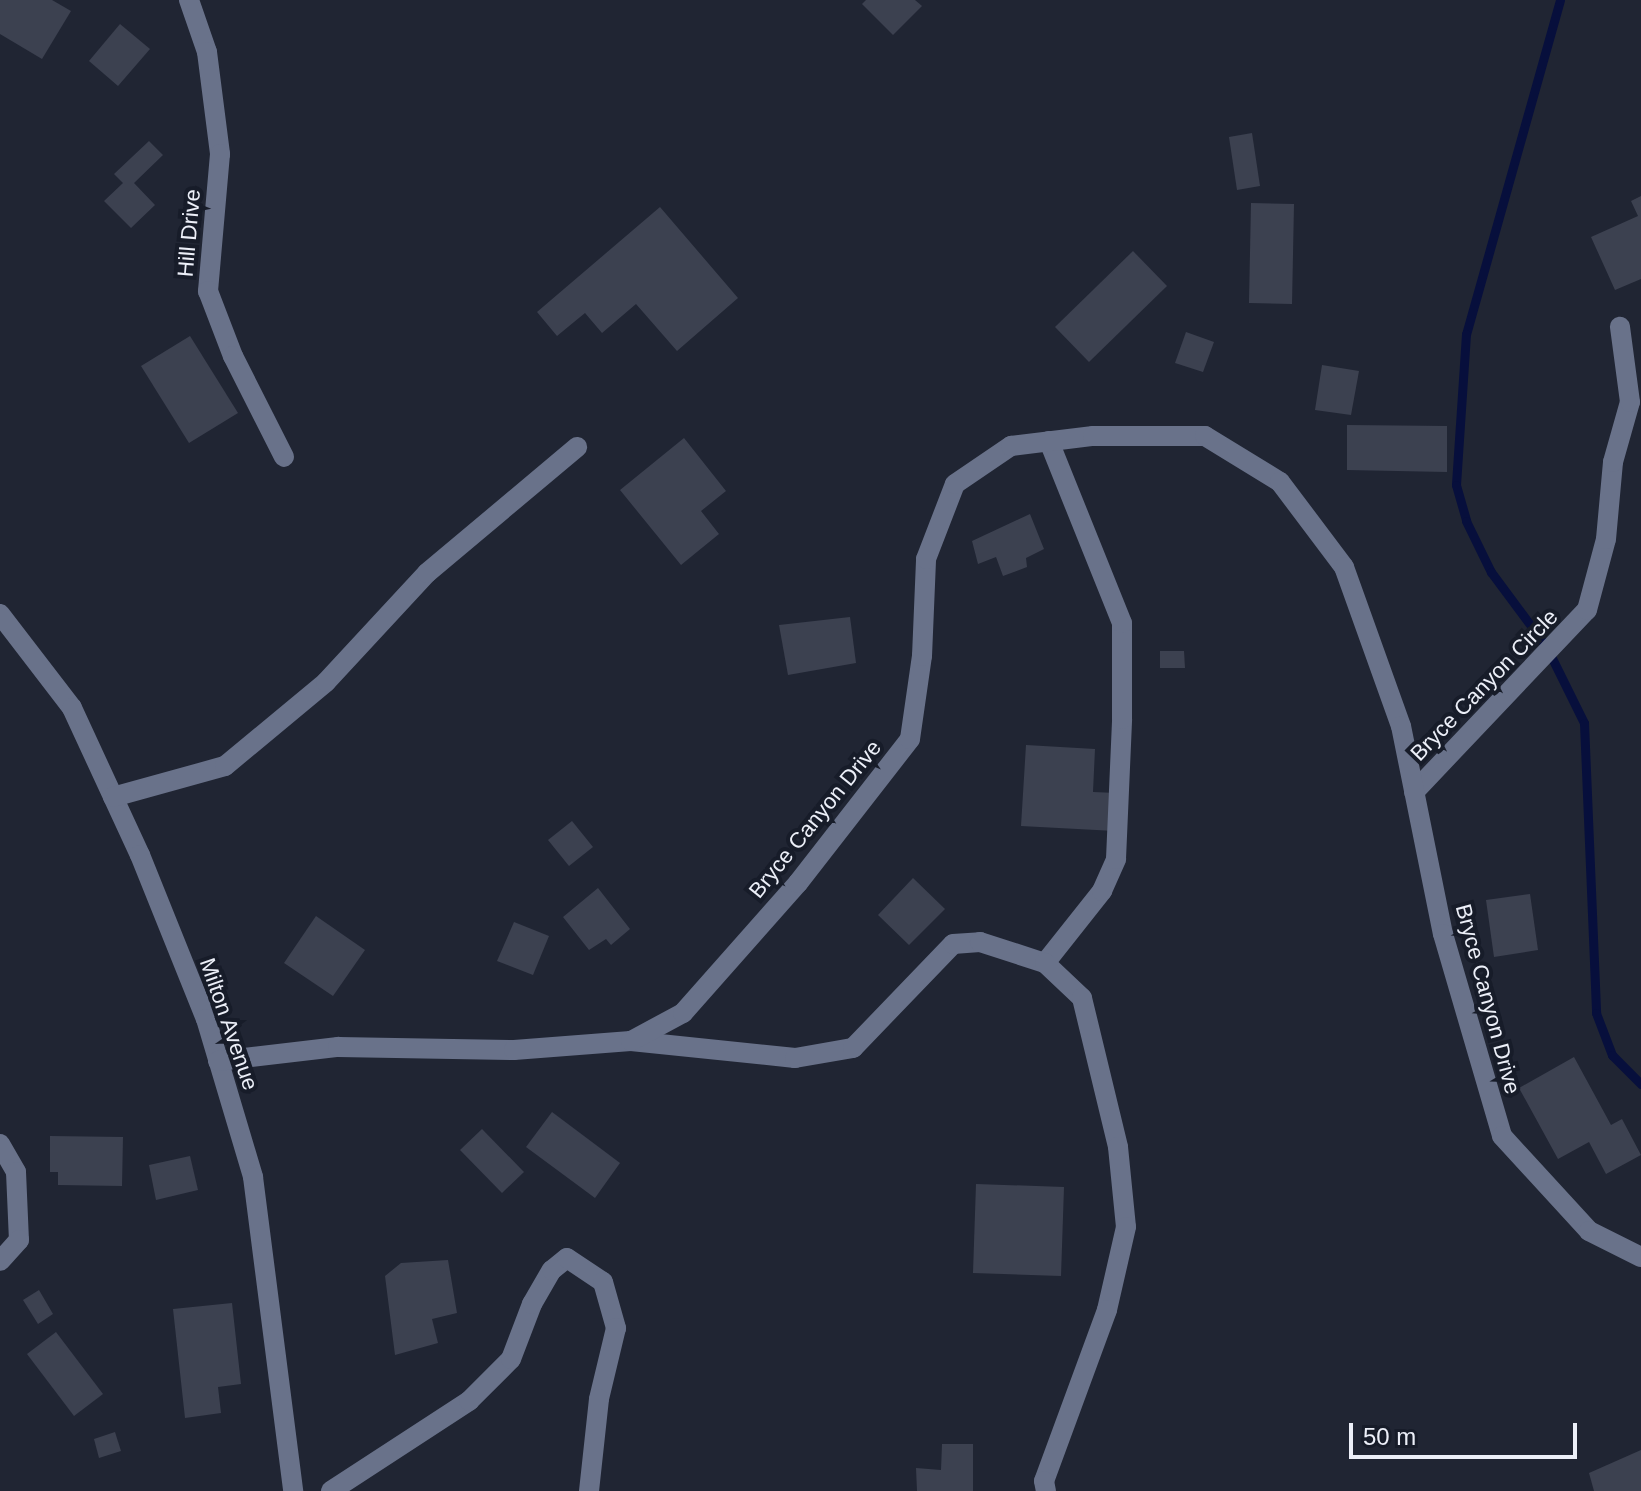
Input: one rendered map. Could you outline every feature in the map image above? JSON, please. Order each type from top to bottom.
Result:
[{"type":"street","name":"Hill Drive","points":[[189,0],[207,52],[220,154],[208,291],[233,356],[284,457]]},
{"type":"street","name":"Bryce Canyon Circle","points":[[1414,792],[1587,610],[1606,539],[1613,462],[1630,402],[1620,327]]},
{"type":"street","name":"Bryce Canyon Drive","points":[[218,1061],[338,1047],[514,1050],[631,1041],[683,1013],[798,883],[910,739],[922,656],[926,559],[955,484],[1011,446],[1049,441],[1205,436],[1280,482],[1344,567],[1401,726],[1443,934],[1502,1136],[1589,1231],[1641,1257]]},
{"type":"street","points":[[1045,963],[1102,891],[1116,859],[1122,719],[1122,623],[1049,441]]},
{"type":"street","points":[[113,797],[225,766],[326,682],[427,573],[577,447]]},
{"type":"street","name":"Milton Avenue","points":[[0,614],[72,708],[201,1005],[253,1177],[293,1491]]},
{"type":"street","points":[[631,1041],[795,1058],[853,1048],[953,944],[980,942],[1045,963],[1082,998],[1118,1147],[1126,1227],[1107,1310],[1044,1481],[1046,1491]]},
{"type":"street","points":[[0,1144],[16,1172],[19,1240],[0,1261]]},
{"type":"street","points":[[331,1491],[469,1401],[511,1359],[532,1304],[552,1270],[567,1258],[603,1282],[616,1328],[599,1399],[589,1491]]},
{"type":"building","points":[[0,0],[52,0],[71,11],[42,59],[0,34]]},
{"type":"building","points":[[866,0],[915,0],[922,6],[893,35],[862,4]]},
{"type":"building","points":[[120,24],[150,49],[118,86],[89,61]]},
{"type":"building","points":[[1252,133],[1260,186],[1237,190],[1229,137]]},
{"type":"building","points":[[149,141],[163,155],[134,183],[155,205],[131,228],[104,201],[123,183],[114,174]]},
{"type":"building","points":[[1641,196],[1641,279],[1615,290],[1591,237],[1638,216],[1631,201]]},
{"type":"building","points":[[1251,203],[1294,204],[1292,304],[1249,303]]},
{"type":"building","points":[[660,207],[738,298],[677,351],[636,304],[602,333],[585,313],[557,336],[537,312]]},
{"type":"building","points":[[1133,251],[1167,286],[1089,362],[1055,327]]},
{"type":"building","points":[[1186,332],[1214,342],[1203,372],[1175,363]]},
{"type":"building","points":[[190,336],[238,413],[189,443],[141,366]]},
{"type":"building","points":[[1322,365],[1359,371],[1351,415],[1315,410]]},
{"type":"building","points":[[1347,425],[1447,426],[1447,472],[1347,470]]},
{"type":"building","points":[[684,438],[726,491],[701,511],[719,534],[681,565],[620,490]]},
{"type":"building","points":[[1030,514],[1044,549],[1026,558],[1027,567],[1003,576],[996,557],[978,564],[972,541]]},
{"type":"building","points":[[850,617],[856,663],[788,675],[779,625]]},
{"type":"building","points":[[1160,651],[1184,651],[1185,668],[1160,668]]},
{"type":"building","points":[[1026,745],[1095,749],[1093,792],[1117,793],[1115,831],[1021,826]]},
{"type":"building","points":[[572,821],[593,847],[569,866],[548,840]]},
{"type":"building","points":[[913,878],[945,909],[909,945],[878,915]]},
{"type":"building","points":[[598,888],[630,929],[611,945],[606,939],[589,950],[563,917]]},
{"type":"building","points":[[1530,894],[1538,950],[1494,957],[1486,900]]},
{"type":"building","points":[[316,916],[365,950],[333,996],[284,963]]},
{"type":"building","points":[[514,922],[549,936],[533,975],[497,961]]},
{"type":"building","points":[[1574,1057],[1611,1125],[1622,1119],[1641,1155],[1606,1174],[1589,1142],[1558,1159],[1519,1088]]},
{"type":"building","points":[[552,1112],[620,1163],[595,1198],[526,1147]]},
{"type":"building","points":[[482,1129],[524,1172],[502,1193],[460,1150]]},
{"type":"building","points":[[50,1136],[123,1137],[122,1186],[58,1185],[58,1172],[50,1172]]},
{"type":"building","points":[[190,1156],[198,1190],[156,1200],[149,1165]]},
{"type":"building","points":[[976,1184],[1064,1187],[1061,1276],[973,1273]]},
{"type":"building","points":[[448,1260],[457,1313],[432,1319],[438,1343],[395,1355],[385,1276],[401,1263]]},
{"type":"building","points":[[39,1290],[53,1314],[38,1324],[23,1300]]},
{"type":"building","points":[[232,1303],[241,1384],[218,1387],[221,1413],[185,1418],[173,1309]]},
{"type":"building","points":[[56,1332],[103,1394],[74,1416],[27,1354]]},
{"type":"building","points":[[115,1432],[121,1451],[99,1458],[94,1439]]},
{"type":"building","points":[[942,1444],[973,1444],[973,1491],[917,1491],[916,1468],[941,1470]]},
{"type":"building","points":[[1641,1450],[1641,1491],[1594,1491],[1589,1473]]},
{"type":"waterway","points":[[1560,0],[1466,334],[1456,485],[1466,521],[1491,572],[1546,646],[1584,723],[1596,1013],[1612,1055],[1641,1084]]}]
